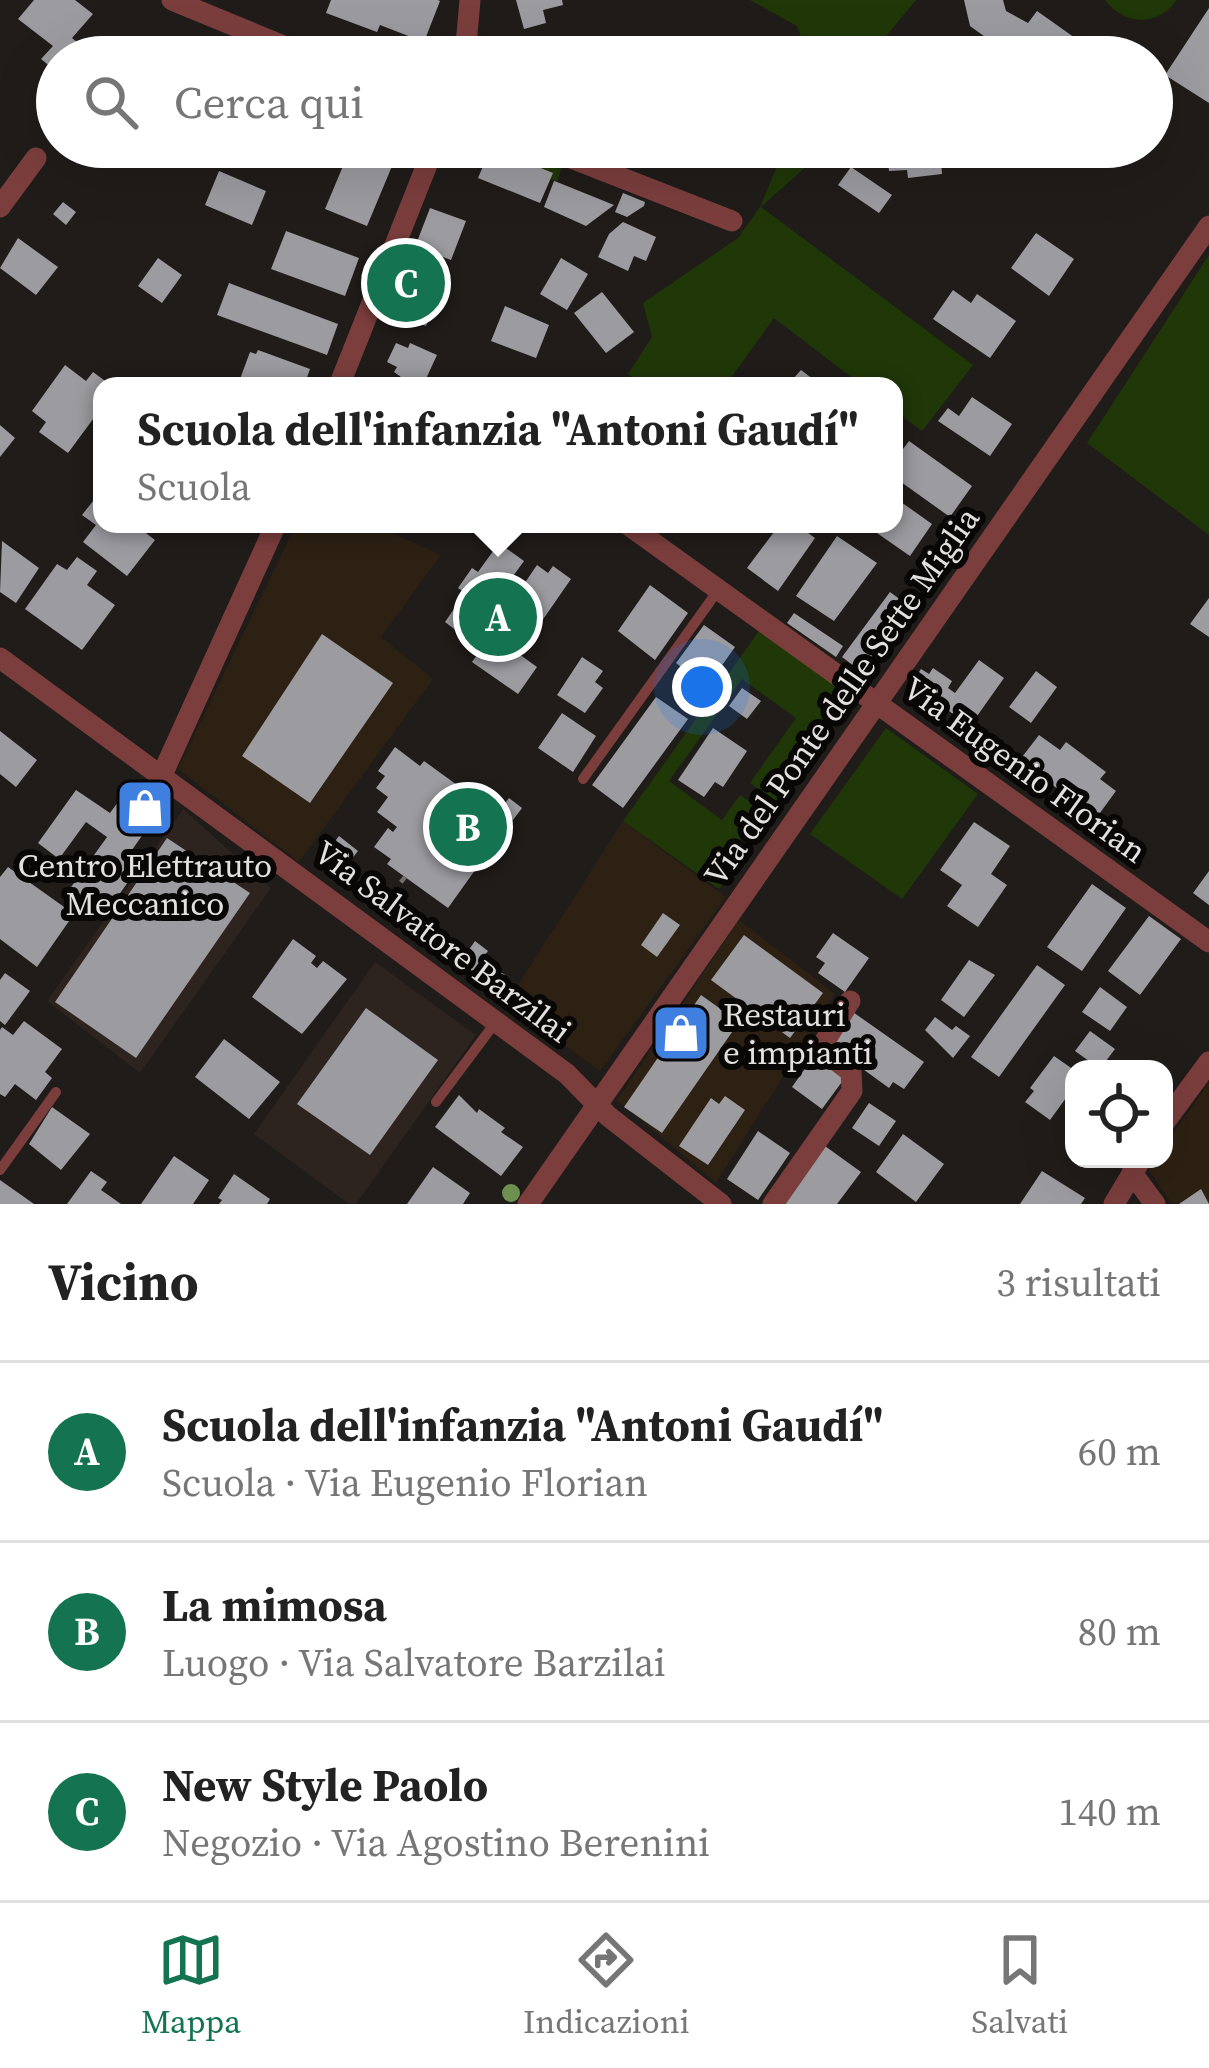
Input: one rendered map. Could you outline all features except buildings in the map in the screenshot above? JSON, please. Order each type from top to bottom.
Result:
[{"type":"street","points":[[172,0],[259,36]]},
{"type":"street","points":[[467,36],[470,0]]},
{"type":"street","points":[[0,207],[36,158]]},
{"type":"street","points":[[343,377],[426,168]]},
{"type":"street","points":[[597,168],[732,221]]},
{"type":"street","name":"Via del Ponte delle Sette Miglia","points":[[528,1204],[1209,226]]},
{"type":"street","points":[[162,775],[272,533]]},
{"type":"street","name":"Via Eugenio Florian","points":[[640,533],[1209,942]]},
{"type":"street","name":"Via Salvatore Barzilai","points":[[0,658],[567,1074],[596,1104],[721,1204]]},
{"type":"street","points":[[772,1204],[852,1091],[851,1072],[823,1044],[850,1001]]},
{"type":"street","points":[[1173,1111],[1209,1062]]},
{"type":"street","points":[[1114,1204],[1136,1168]]},
{"type":"street","points":[[1138,1168],[1156,1204]]},
{"type":"lane","points":[[583,779],[719,589]]},
{"type":"lane","points":[[436,1102],[496,1022]]},
{"type":"lane","points":[[0,1170],[56,1092]]},
{"type":"path","points":[[378,913],[405,877]]},
{"type":"shaded area","points":[[292,533],[392,533],[441,555],[381,637],[433,679],[299,862],[178,769]]},
{"type":"shaded area","points":[[183,809],[271,888],[140,1073],[47,1001]]},
{"type":"shaded area","points":[[623,821],[726,897],[600,1071],[506,1004]]},
{"type":"shaded area","points":[[739,920],[835,994],[716,1183],[617,1100]]},
{"type":"shaded area","points":[[375,962],[476,1035],[356,1204],[349,1204],[254,1134]]},
{"type":"shaded area","points":[[1209,1083],[1209,1204],[1172,1204],[1148,1169],[1173,1168],[1173,1133]]},
{"type":"green space","points":[[750,0],[916,0],[886,36],[801,36],[797,26]]},
{"type":"green space","points":[[1105,0],[1177,0],[1160,15],[1141,20],[1122,15]]},
{"type":"green space","points":[[540,168],[561,169],[557,182],[550,179],[552,173]]},
{"type":"green space","points":[[776,168],[805,168],[761,207],[973,365],[922,431],[903,417],[903,377],[851,377],[774,318],[731,377],[628,374],[652,337],[643,303],[738,238],[760,207]]},
{"type":"green space","points":[[1209,255],[1209,535],[1087,443]]},
{"type":"green space","points":[[762,627],[857,695],[779,804],[750,783],[796,718],[742,679],[669,781],[722,820],[740,795],[771,817],[719,889],[623,821]]},
{"type":"green space","points":[[886,728],[978,794],[902,899],[810,834]]},
{"type":"place","name":"New Style Paolo","points":[[406,283]]},
{"type":"place","name":"Scuola dell'infanzia \"Antoni Gaudí\"","points":[[498,617]]},
{"type":"place","name":"Centro Elettrauto Meccanico","points":[[145,808]]},
{"type":"place","name":"La mimosa","points":[[468,827]]},
{"type":"place","name":"Restauri e impianti","points":[[681,1033]]}]
